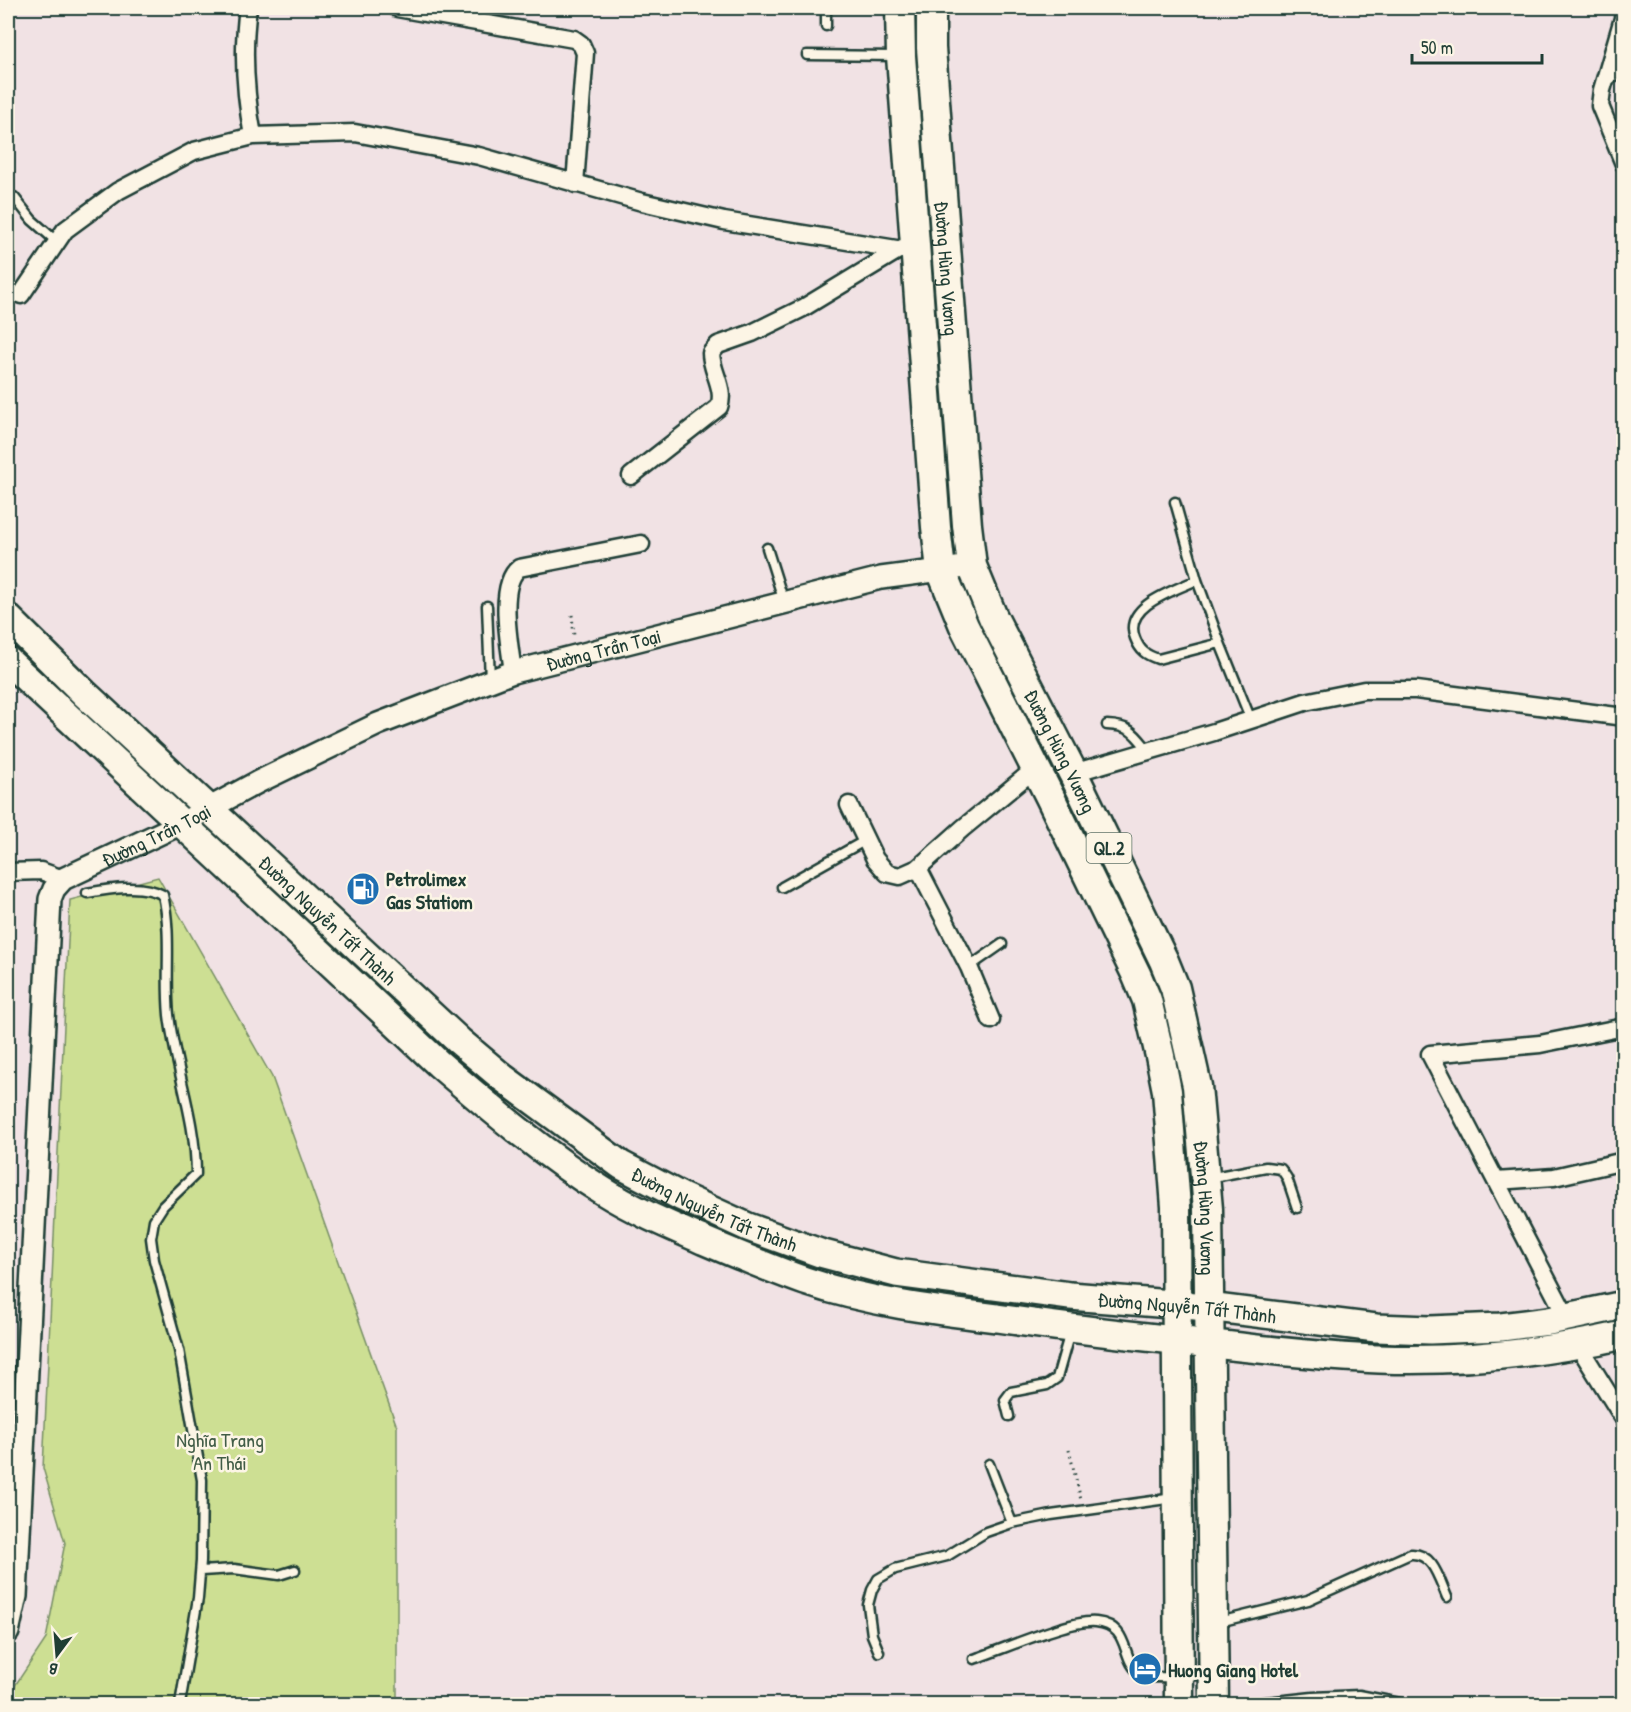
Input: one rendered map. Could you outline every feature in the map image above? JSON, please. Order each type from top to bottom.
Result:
[{"type":"highway","name":"Đường Hùng Vương","points":[[900,8],[909,250],[941,570],[964,626],[1036,768],[1147,1000],[1167,1091],[1176,1207],[1179,1704]]},
{"type":"highway","name":"Đường Hùng Vương","points":[[931,8],[931,48],[972,566],[993,617],[1164,961],[1175,988],[1197,1086],[1208,1209],[1214,1704]]},
{"type":"main road","name":"Đường Nguyễn Tất Thành","points":[[8,618],[84,693],[459,1041],[531,1100],[621,1165],[748,1227],[820,1254],[896,1273],[1070,1296],[1208,1307],[1376,1328],[1430,1330],[1520,1324],[1558,1320],[1623,1305]]},
{"type":"main road","name":"Đường Nguyễn Tất Thành","points":[[8,661],[439,1064],[544,1149],[604,1192],[670,1226],[807,1281],[883,1301],[1071,1328],[1377,1359],[1422,1360],[1565,1347],[1623,1335]]},
{"type":"main road","points":[[314,947],[334,925]]},
{"type":"street","points":[[248,8],[244,34],[245,83],[253,136]]},
{"type":"street","points":[[397,8],[574,39],[581,44],[585,53],[575,184]]},
{"type":"street","points":[[1623,15],[1600,106],[1623,164]]},
{"type":"street","points":[[21,295],[65,230],[118,191],[194,152],[253,136],[355,133],[479,156],[575,184],[724,221],[909,250]]},
{"type":"street","points":[[631,476],[718,407],[721,394],[711,361],[711,353],[718,345],[752,333],[803,308],[909,250]]},
{"type":"street","points":[[513,672],[506,598],[513,572],[519,568],[641,544]]},
{"type":"street","name":"Đường Trần Toại","points":[[63,879],[182,823],[258,782],[378,724],[513,672],[881,578],[972,566]]},
{"type":"street","points":[[1072,773],[1305,702],[1364,690],[1416,690],[1623,717]]},
{"type":"street","points":[[849,805],[875,859],[887,873],[900,876],[918,868],[1036,768]]},
{"type":"street","points":[[918,868],[969,967],[991,1020]]},
{"type":"street","points":[[8,872],[41,871],[63,879],[54,889],[50,899],[16,1596],[8,1632]]},
{"type":"street","points":[[1558,1320],[1496,1181],[1430,1054],[1540,1044],[1623,1027]]},
{"type":"street","points":[[1496,1181],[1554,1177],[1623,1161]]},
{"type":"street","points":[[1565,1347],[1623,1419]]},
{"type":"lane","points":[[826,8],[826,26]]},
{"type":"lane","points":[[807,55],[901,56]]},
{"type":"lane","points":[[1604,84],[1623,69]]},
{"type":"lane","points":[[14,197],[32,220],[56,241]]},
{"type":"lane","points":[[1175,502],[1197,580],[1251,720]]},
{"type":"lane","points":[[767,548],[784,602]]},
{"type":"lane","points":[[1197,580],[1148,603],[1136,616],[1133,634],[1139,649],[1148,656],[1158,659],[1220,643]]},
{"type":"lane","points":[[487,606],[490,681]]},
{"type":"lane","points":[[1107,725],[1131,729],[1148,750]]},
{"type":"lane","points":[[782,887],[866,840]]},
{"type":"lane","points":[[87,893],[102,890],[146,889],[155,890],[163,895],[168,942],[169,1016],[196,1160],[196,1174],[163,1206],[154,1221],[151,1238],[154,1260],[178,1350],[202,1480],[201,1571],[180,1704]]},
{"type":"lane","points":[[969,967],[1002,944]]},
{"type":"lane","points":[[1205,1178],[1266,1167],[1281,1170],[1287,1178],[1297,1208]]},
{"type":"lane","points":[[1010,1416],[1005,1400],[1011,1392],[1047,1385],[1057,1378],[1071,1328]]},
{"type":"lane","points":[[989,1464],[1012,1523]]},
{"type":"lane","points":[[879,1652],[872,1635],[868,1605],[878,1579],[895,1569],[947,1556],[986,1532],[1012,1523],[1178,1498]]},
{"type":"lane","points":[[1212,1624],[1308,1600],[1410,1554],[1419,1553],[1431,1561],[1447,1597]]},
{"type":"lane","points":[[201,1571],[234,1569],[279,1575],[295,1570]]},
{"type":"lane","points":[[974,1659],[1078,1623],[1097,1622],[1111,1626],[1122,1635],[1131,1662],[1140,1673],[1153,1676],[1214,1674]]},
{"type":"lane","points":[[1247,1704],[1359,1695],[1405,1704]]},
{"type":"path","points":[[1069,1450],[1084,1511]]},
{"type":"green space","name":"Nghĩa Trang An Thái","points":[[158,877],[272,1077],[397,1427],[397,1704],[8,1704],[8,1696],[46,1639],[65,1543],[43,1468],[70,900]]},
{"type":"place","name":"Petrolimex Gas Statiom","points":[[363,889]]},
{"type":"place","name":"Huong Giang Hotel","points":[[1145,1669]]}]
